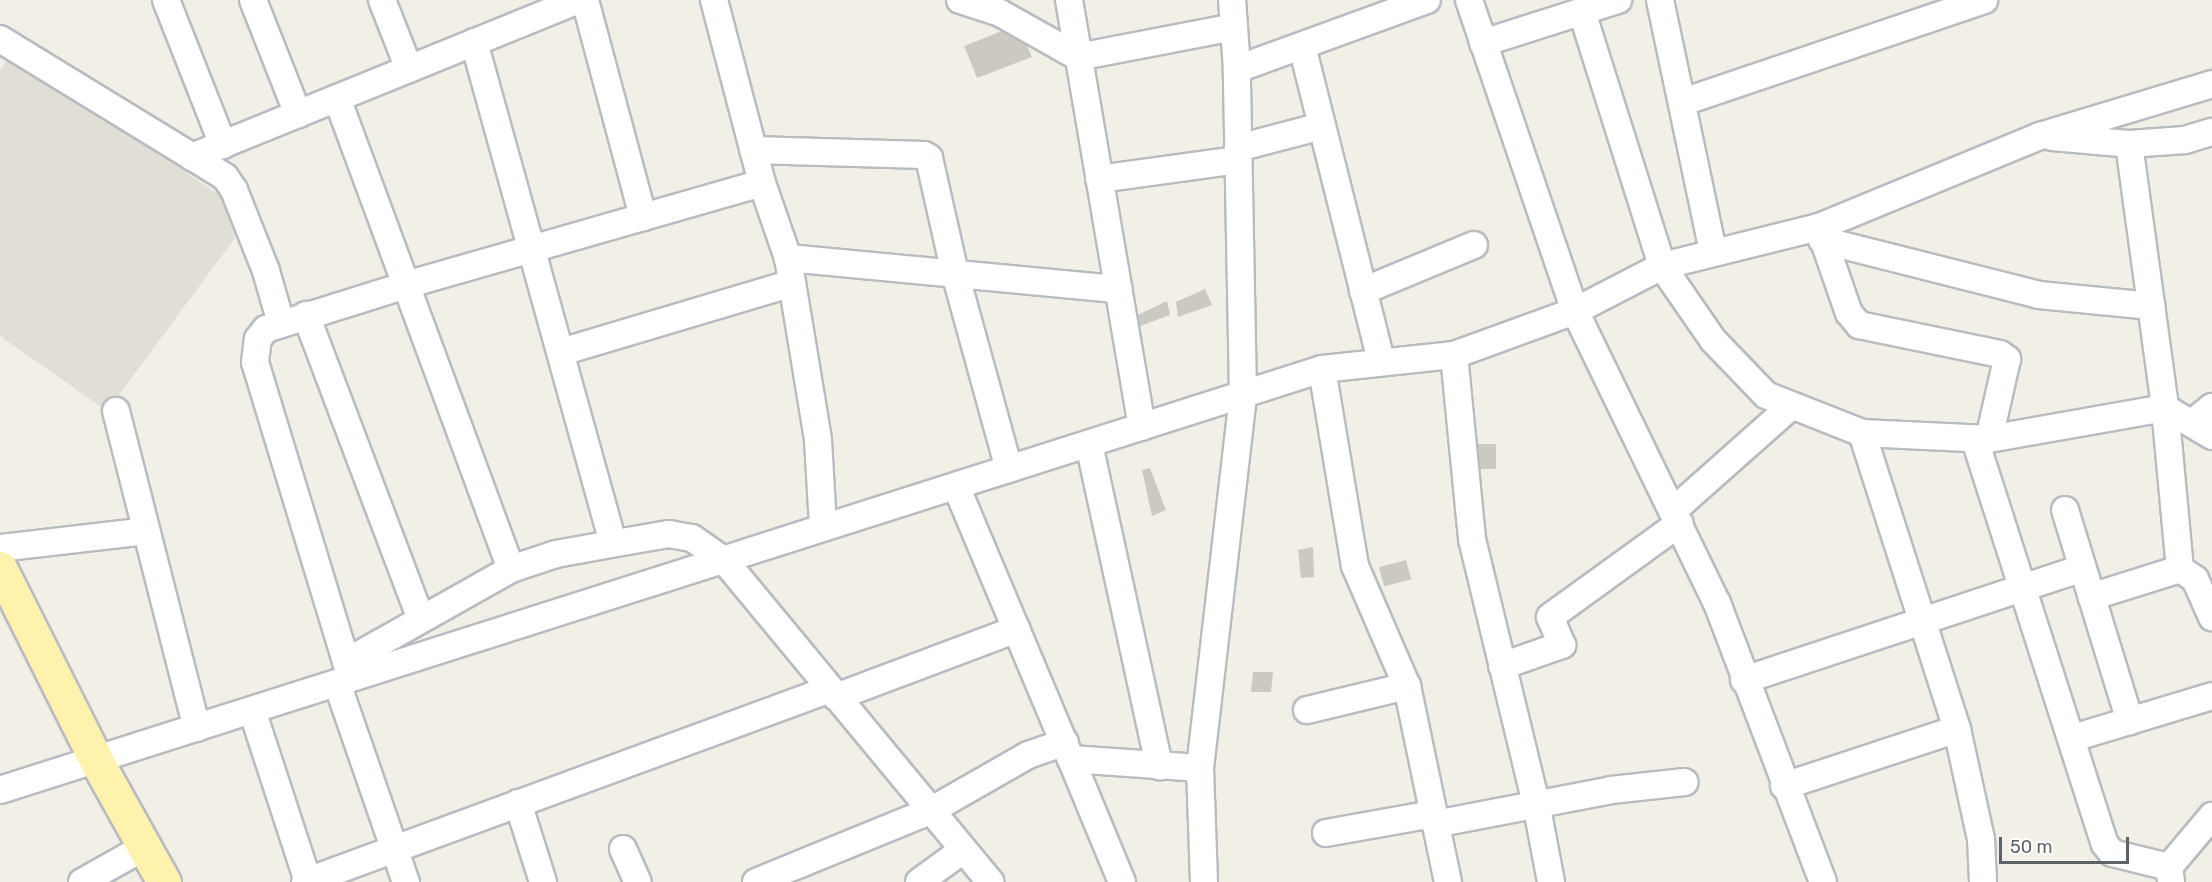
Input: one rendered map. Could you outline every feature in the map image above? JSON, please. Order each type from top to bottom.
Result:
[{"type":"main road","points":[[0,568],[96,760],[164,882]]},
{"type":"street","points":[[166,0],[222,145]]},
{"type":"street","points":[[253,0],[298,114]]},
{"type":"street","points":[[382,0],[409,69]]},
{"type":"street","points":[[192,157],[578,0]]},
{"type":"street","points":[[585,0],[643,217]]},
{"type":"street","points":[[714,0],[762,183],[788,258],[818,440],[823,527]]},
{"type":"street","points":[[960,0],[1000,13],[1078,57],[1234,27]]},
{"type":"street","points":[[1069,0],[1142,427]]},
{"type":"street","points":[[1204,882],[1200,768],[1243,394],[1237,69],[1232,0]]},
{"type":"street","points":[[1237,69],[1426,0]]},
{"type":"street","points":[[1469,0],[1575,311],[1677,516],[1717,603],[1784,786],[1823,882]]},
{"type":"street","points":[[1483,43],[1618,0]]},
{"type":"street","points":[[1660,0],[1713,250]]},
{"type":"street","points":[[1683,102],[1944,7],[1984,0]]},
{"type":"street","points":[[1582,12],[1662,266],[1713,340],[1743,375],[1766,395],[1790,407],[1862,433],[1982,439],[2165,408],[2202,429],[2212,407]]},
{"type":"street","points":[[0,39],[225,177],[234,190],[266,271],[281,323]]},
{"type":"street","points":[[474,42],[613,543]]},
{"type":"street","points":[[1302,46],[1381,360]]},
{"type":"street","points":[[0,790],[252,710],[345,674],[724,560],[1322,369],[1381,360],[1454,355],[1575,311],[1662,266],[1713,250],[1821,234],[2040,136],[2212,84]]},
{"type":"street","points":[[337,98],[511,569]]},
{"type":"street","points":[[1099,179],[1238,154],[1322,126]]},
{"type":"street","points":[[2040,136],[2129,144],[2185,140],[2212,132]]},
{"type":"street","points":[[2129,144],[2165,408],[2180,569]]},
{"type":"street","points":[[753,150],[924,155],[931,164],[955,273],[1009,469]]},
{"type":"street","points":[[406,882],[394,849],[255,362],[258,339],[266,329],[306,315],[762,183]]},
{"type":"street","points":[[1821,234],[2039,295],[2151,306]]},
{"type":"street","points":[[1821,234],[1849,313],[1859,325],[2000,354],[2007,359],[1982,439],[2020,589],[2073,738],[2108,850],[2170,875],[2212,816]]},
{"type":"street","points":[[1363,291],[1473,245]]},
{"type":"street","points":[[788,258],[1119,289]]},
{"type":"street","points":[[561,352],[792,283]]},
{"type":"street","points":[[306,315],[421,620]]},
{"type":"street","points":[[1454,355],[1472,539],[1536,803],[1551,882]]},
{"type":"street","points":[[1322,369],[1355,566],[1407,686],[1448,882]]},
{"type":"street","points":[[1502,666],[1562,645],[1550,617],[1677,516],[1790,407]]},
{"type":"street","points":[[116,411],[197,728]]},
{"type":"street","points":[[1862,433],[1957,729],[1981,839],[1983,882]]},
{"type":"street","points":[[1089,444],[1159,766]]},
{"type":"street","points":[[956,486],[1122,882]]},
{"type":"street","points":[[2065,510],[2130,721]]},
{"type":"street","points":[[0,548],[146,531]]},
{"type":"street","points":[[345,674],[421,620],[511,569],[556,554],[613,543],[669,534],[692,538],[724,560],[990,882]]},
{"type":"street","points":[[1744,680],[2082,568]]},
{"type":"street","points":[[2091,597],[2180,569]]},
{"type":"street","points":[[2180,569],[2195,579],[2212,617]]},
{"type":"street","points":[[252,710],[306,881],[519,803],[1017,629]]},
{"type":"street","points":[[1307,710],[1407,686]]},
{"type":"street","points":[[2073,738],[2212,696]]},
{"type":"street","points":[[1784,786],[1957,729]]},
{"type":"street","points":[[756,882],[930,811],[1019,760],[1068,750],[1159,766],[1200,768]]},
{"type":"street","points":[[1326,833],[1685,782]]},
{"type":"street","points":[[519,803],[543,882]]},
{"type":"street","points":[[82,882],[145,847]]},
{"type":"street","points":[[623,849],[638,882]]},
{"type":"street","points":[[918,882],[963,850]]},
{"type":"shaded area","points":[[12,53],[222,197],[235,238],[107,411],[0,336],[0,70]]},
{"type":"building","points":[[1002,31],[1027,46],[1032,57],[977,78],[964,46]]},
{"type":"building","points":[[1205,289],[1212,305],[1178,317],[1176,302]]},
{"type":"building","points":[[1167,301],[1170,315],[1140,326],[1138,315]]},
{"type":"building","points":[[1478,444],[1496,444],[1496,469],[1478,469]]},
{"type":"building","points":[[1150,468],[1166,510],[1152,516],[1142,470]]},
{"type":"building","points":[[1313,547],[1314,577],[1301,578],[1298,550]]},
{"type":"building","points":[[1406,560],[1411,579],[1384,587],[1379,567]]},
{"type":"building","points":[[1253,672],[1273,672],[1271,692],[1251,692]]}]
